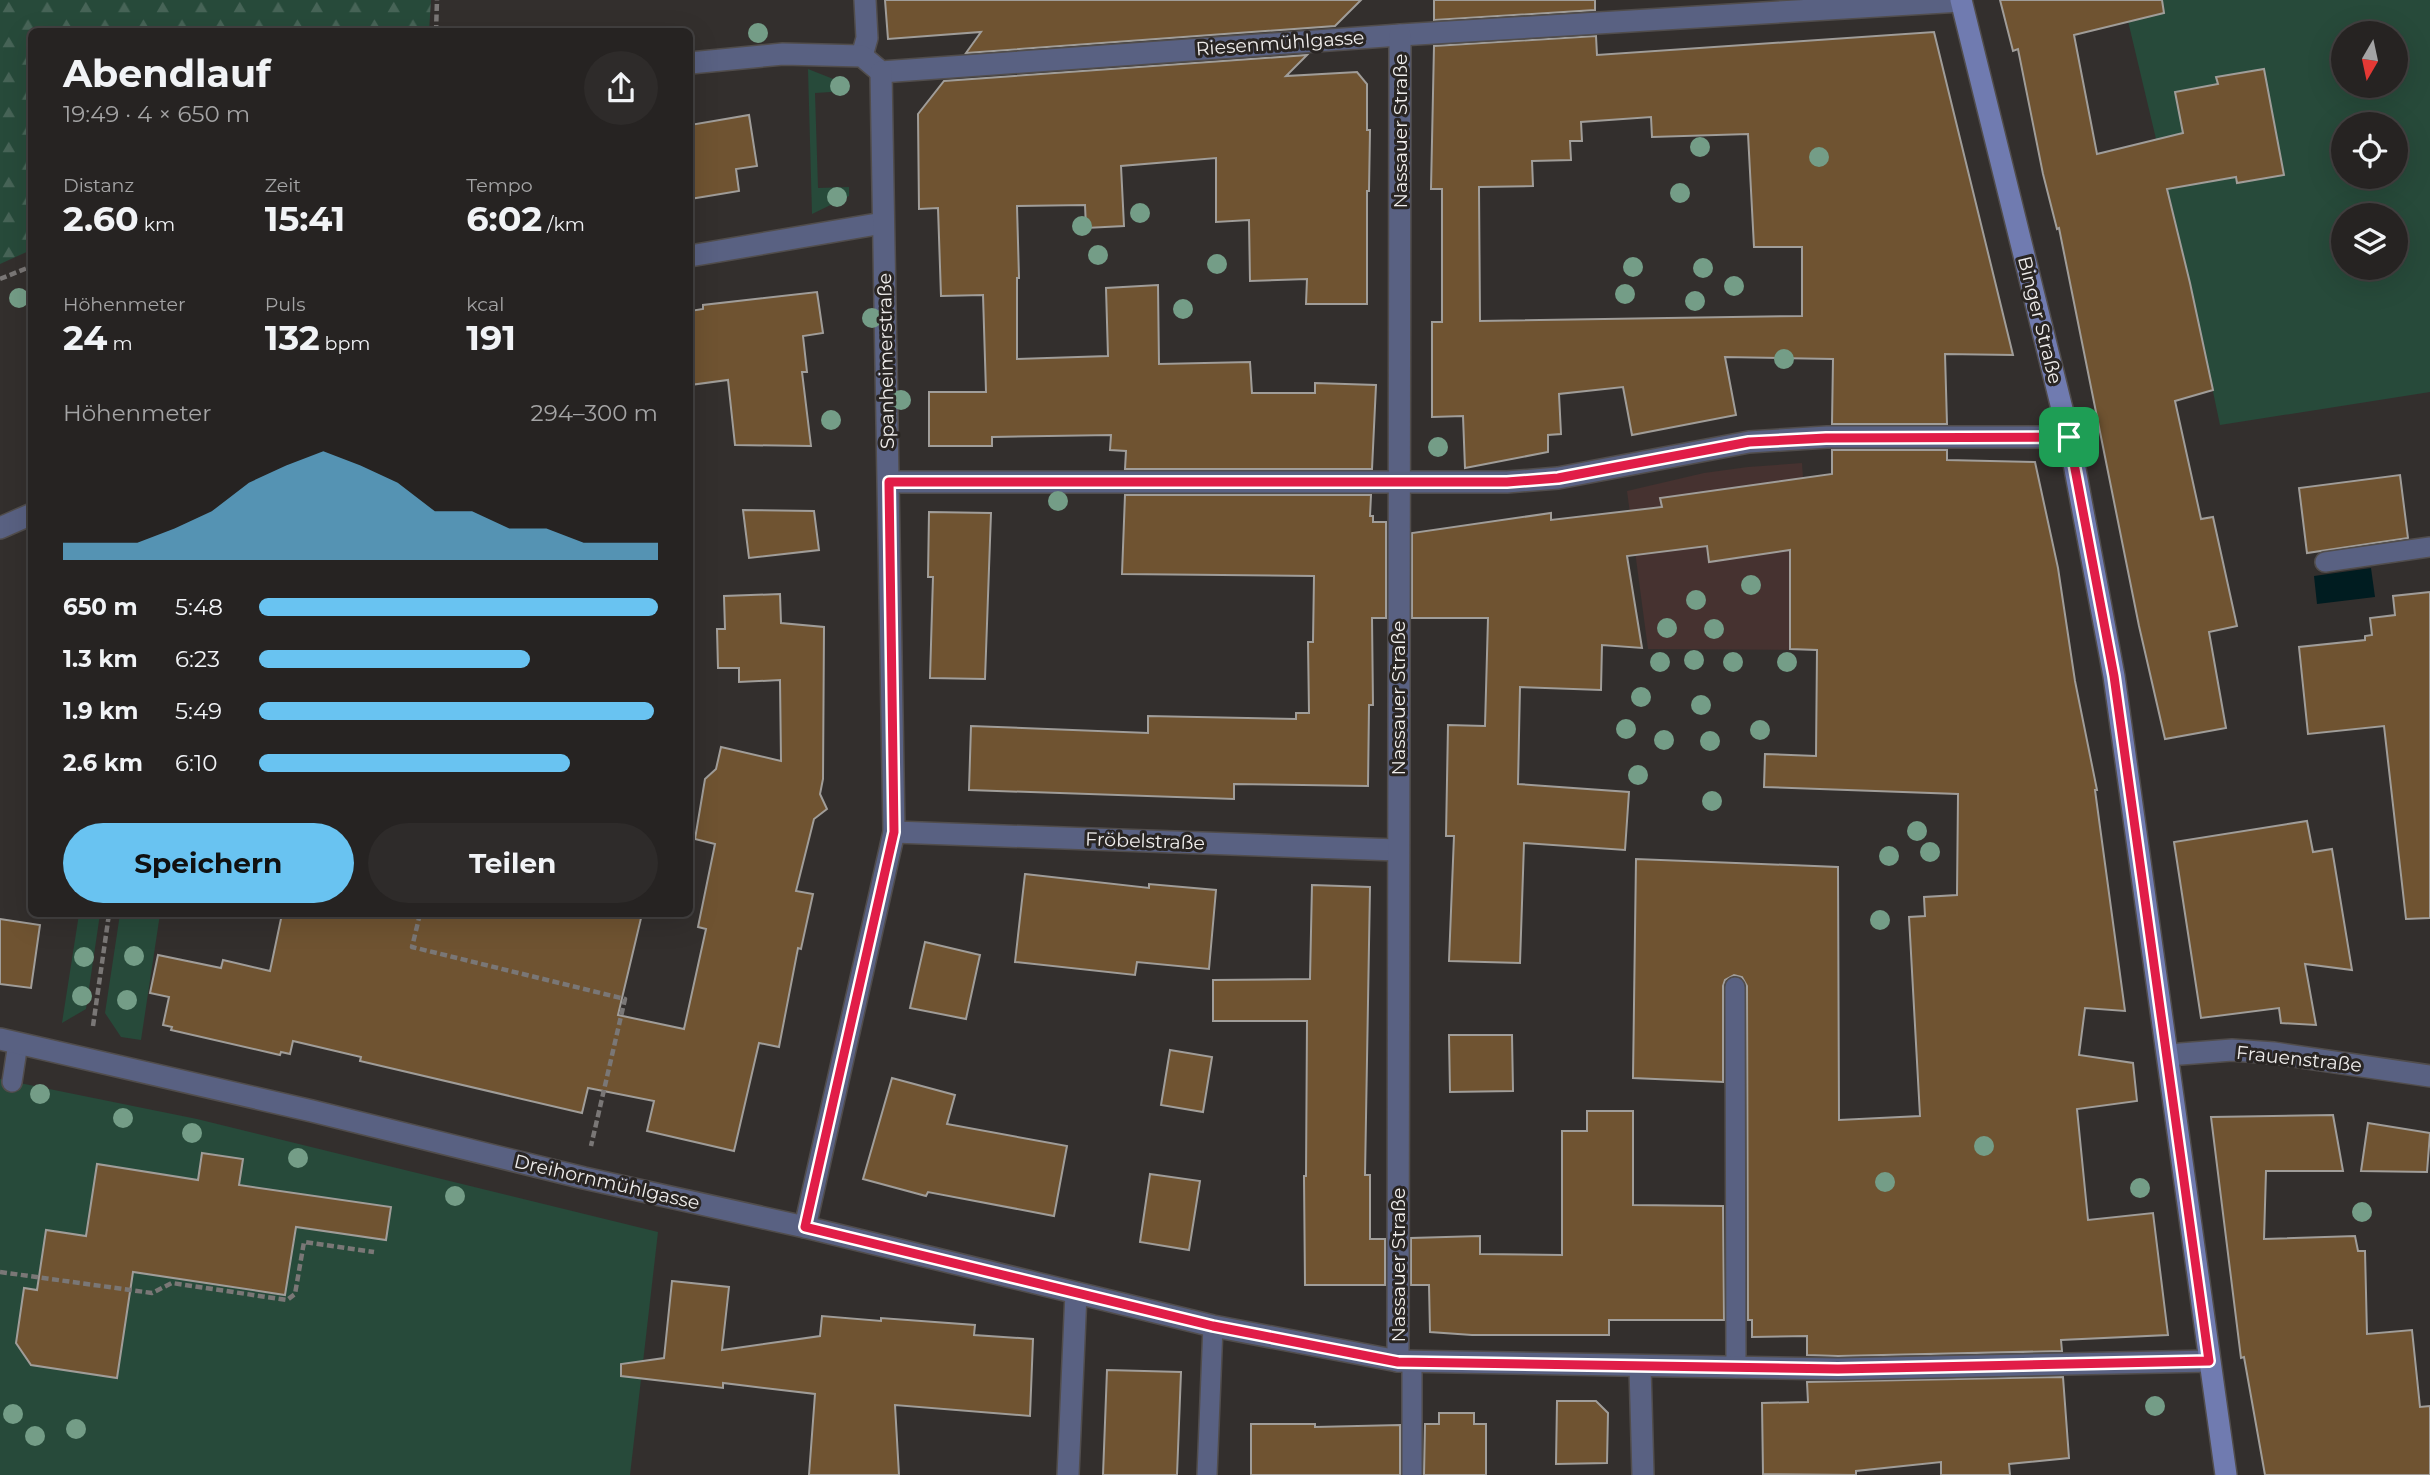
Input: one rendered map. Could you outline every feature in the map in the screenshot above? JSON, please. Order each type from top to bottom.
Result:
[{"type":"street","points":[[862,56],[867,38],[865,0]]},
{"type":"street","name":"Riesenmühlgasse","points":[[881,72],[1400,34],[1961,0]]},
{"type":"street","name":"Binger Straße","points":[[1961,0],[2069,437],[2114,676],[2226,1475]]},
{"type":"street","name":"Nassauer Straße","points":[[1400,34],[1397,850],[1405,1362]]},
{"type":"street","points":[[693,63],[783,54],[862,56],[881,72]]},
{"type":"street","name":"Spanheimerstraße","points":[[805,1227],[894,832],[881,72]]},
{"type":"street","points":[[693,255],[883,223]]},
{"type":"street","points":[[889,482],[1507,482],[1558,478],[1749,442],[1826,438],[2069,437]]},
{"type":"street","points":[[0,528],[28,516]]},
{"type":"street","name":"Fröbelstraße","points":[[894,832],[1397,850]]},
{"type":"street","name":"Dreihornmühlgasse","points":[[9,1041],[584,1178],[805,1227],[1213,1326],[1405,1362],[1838,1369],[2209,1361]]},
{"type":"street","name":"Frauenstraße","points":[[2168,1055],[2232,1051],[2274,1053],[2430,1076]]},
{"type":"street","points":[[1068,1475],[1076,1293]]},
{"type":"street","points":[[1640,1367],[1643,1475]]},
{"type":"lane","points":[[2325,562],[2430,547]]},
{"type":"lane","points":[[1735,987],[1736,1368]]},
{"type":"lane","points":[[9,1041],[12,1082]]},
{"type":"lane","points":[[1207,1475],[1213,1326]]},
{"type":"lane","points":[[1405,1362],[1412,1475]]},
{"type":"path","points":[[436,28],[437,0]]},
{"type":"path","points":[[0,279],[28,268]]},
{"type":"path","points":[[88,1058],[109,917]]},
{"type":"path","points":[[419,917],[412,947],[625,999],[584,1178]]},
{"type":"path","points":[[0,1272],[152,1293],[172,1283],[287,1300],[295,1294],[304,1242],[374,1252]]},
{"type":"shaded area","points":[[1802,463],[1810,581],[1811,650],[1648,649],[1627,491],[1704,473]]},
{"type":"green space","points":[[0,0],[431,0],[429,28],[28,28],[28,251],[0,264]]},
{"type":"green space","points":[[2123,0],[2430,0],[2430,392],[2220,425],[2190,282]]},
{"type":"green space","points":[[808,69],[846,84],[847,91],[815,93],[818,188],[849,187],[849,196],[812,214]]},
{"type":"green space","points":[[79,917],[100,917],[86,1009],[62,1023]]},
{"type":"green space","points":[[120,917],[160,917],[141,1040],[121,1037],[105,1013]]},
{"type":"green space","points":[[0,1079],[197,1119],[658,1232],[630,1475],[0,1475]]},
{"type":"water","points":[[2371,568],[2375,597],[2317,604],[2314,576]]},
{"type":"building","points":[[885,0],[1361,0],[1335,26],[966,53],[981,32],[888,39]]},
{"type":"building","points":[[1434,0],[1595,0],[1595,10],[1434,20]]},
{"type":"building","points":[[2000,0],[2162,0],[2164,13],[2074,35],[2097,154],[2183,133],[2175,92],[2218,84],[2216,77],[2264,69],[2284,175],[2237,183],[2236,177],[2167,189],[2213,390],[2175,401],[2201,519],[2213,517],[2237,626],[2209,632],[2226,728],[2165,739],[2139,626],[2059,228],[2057,229],[2043,174],[2018,49],[2013,51]]},
{"type":"building","points":[[1934,32],[2013,355],[1945,354],[1947,424],[1832,424],[1833,359],[1725,357],[1736,415],[1632,435],[1623,387],[1559,394],[1561,434],[1548,435],[1548,452],[1465,468],[1463,416],[1432,417],[1432,322],[1442,322],[1442,189],[1431,189],[1434,46],[1596,36],[1597,55]],"holes":[[[1651,117],[1652,137],[1748,134],[1754,247],[1802,247],[1802,316],[1480,321],[1479,187],[1533,186],[1532,161],[1571,160],[1570,141],[1582,141],[1581,122]]]},
{"type":"building","points":[[1307,55],[1286,76],[1357,72],[1367,84],[1367,130],[1370,130],[1367,304],[1306,304],[1307,279],[1250,281],[1249,220],[1216,222],[1216,158],[1121,166],[1124,226],[1086,228],[1085,205],[1017,206],[1017,359],[1108,356],[1106,288],[1158,285],[1159,364],[1250,362],[1252,393],[1315,393],[1315,383],[1376,385],[1372,469],[1125,469],[1126,451],[1110,450],[1111,435],[992,437],[992,446],[929,446],[929,392],[986,392],[983,295],[941,296],[938,208],[919,209],[918,114],[944,81]]},
{"type":"building","points":[[749,115],[757,166],[736,169],[739,191],[693,199],[693,124]]},
{"type":"building","points":[[817,292],[823,333],[803,336],[807,372],[802,372],[811,446],[735,445],[728,380],[693,385],[693,311],[703,309],[703,305]]},
{"type":"building","points":[[1832,450],[1947,450],[1947,460],[2035,462],[2058,568],[2075,681],[2097,790],[2125,1011],[2085,1008],[2079,1055],[2133,1063],[2137,1101],[2077,1109],[2088,1220],[2153,1213],[2168,1335],[2061,1340],[2062,1351],[1838,1356],[1807,1355],[1807,1336],[1752,1337],[1752,1320],[1748,1320],[1747,986],[1742,977],[1734,975],[1725,980],[1723,986],[1723,1082],[1633,1078],[1636,859],[1838,867],[1839,1120],[1920,1116],[1909,917],[1925,916],[1924,897],[1957,895],[1958,794],[1764,787],[1765,754],[1816,756],[1817,650],[1790,649],[1790,550],[1709,562],[1707,546],[1627,556],[1642,648],[1602,645],[1601,690],[1520,687],[1518,784],[1629,792],[1625,850],[1524,843],[1520,963],[1449,961],[1454,836],[1446,836],[1448,725],[1485,726],[1488,618],[1412,618],[1412,533],[1551,513],[1551,520],[1662,507],[1660,498],[1832,474]]},
{"type":"building","points":[[2400,475],[2408,538],[2307,553],[2299,488]]},
{"type":"building","points":[[1125,495],[1371,495],[1370,516],[1373,516],[1373,522],[1386,522],[1386,618],[1372,618],[1373,705],[1369,705],[1368,786],[1234,784],[1234,799],[969,790],[971,726],[1148,733],[1148,716],[1296,719],[1296,713],[1309,713],[1308,642],[1313,642],[1314,576],[1122,574]]},
{"type":"building","points":[[743,510],[814,511],[819,550],[749,558]]},
{"type":"building","points":[[929,512],[991,513],[985,679],[930,678],[933,577],[928,577]]},
{"type":"building","points":[[2430,592],[2430,918],[2406,919],[2384,726],[2308,734],[2299,647],[2365,640],[2365,636],[2372,635],[2370,618],[2395,615],[2393,596]]},
{"type":"building","points":[[780,594],[781,623],[824,627],[823,779],[820,794],[827,809],[814,819],[796,891],[813,894],[801,949],[798,948],[779,1047],[759,1043],[734,1151],[647,1131],[654,1101],[588,1088],[582,1113],[360,1061],[361,1057],[293,1041],[290,1054],[281,1052],[280,1055],[171,1030],[172,1027],[163,1025],[169,997],[150,993],[158,955],[221,968],[223,960],[270,971],[281,917],[641,917],[618,1015],[684,1029],[706,929],[698,927],[715,844],[695,839],[705,779],[716,769],[721,747],[781,761],[780,680],[739,682],[739,668],[718,668],[717,629],[725,629],[724,596]]},
{"type":"building","points":[[2307,821],[2313,852],[2332,849],[2352,970],[2305,964],[2316,1025],[2281,1023],[2279,1008],[2201,1018],[2174,842]]},
{"type":"building","points":[[1025,874],[1149,888],[1149,884],[1216,890],[1209,969],[1137,962],[1135,975],[1015,962]]},
{"type":"building","points":[[1312,885],[1370,887],[1365,1175],[1370,1175],[1370,1239],[1385,1239],[1385,1285],[1305,1285],[1307,1021],[1213,1021],[1213,980],[1310,979]]},
{"type":"building","points":[[0,919],[40,925],[31,988],[0,984]]},
{"type":"building","points":[[925,942],[980,955],[966,1019],[910,1008]]},
{"type":"building","points":[[1449,1035],[1512,1035],[1513,1091],[1450,1092]]},
{"type":"building","points":[[1170,1050],[1212,1057],[1203,1112],[1161,1105]]},
{"type":"building","points":[[892,1078],[955,1095],[947,1124],[1067,1146],[1054,1216],[928,1192],[926,1196],[863,1179]]},
{"type":"building","points":[[1587,1111],[1633,1111],[1633,1205],[1723,1206],[1724,1320],[1609,1320],[1609,1335],[1472,1335],[1430,1332],[1429,1285],[1411,1285],[1411,1238],[1480,1236],[1480,1254],[1562,1255],[1562,1131],[1587,1131]]},
{"type":"building","points":[[2333,1115],[2343,1171],[2266,1171],[2264,1239],[2355,1236],[2358,1251],[2365,1251],[2367,1334],[2412,1330],[2420,1407],[2430,1406],[2430,1475],[2265,1475],[2244,1357],[2241,1358],[2211,1117]]},
{"type":"building","points":[[2368,1123],[2430,1133],[2427,1172],[2361,1171]]},
{"type":"building","points":[[202,1153],[243,1159],[239,1185],[391,1207],[386,1240],[296,1227],[285,1295],[133,1272],[117,1378],[31,1365],[16,1343],[24,1288],[37,1290],[46,1230],[86,1236],[97,1164],[198,1180]]},
{"type":"building","points":[[1150,1174],[1200,1181],[1189,1250],[1140,1242]]},
{"type":"building","points":[[672,1281],[729,1287],[722,1350],[820,1336],[822,1316],[975,1325],[974,1335],[1033,1339],[1030,1416],[895,1405],[899,1475],[809,1475],[815,1394],[723,1383],[723,1388],[621,1376],[621,1364],[664,1358]]},
{"type":"building","points":[[1107,1370],[1181,1372],[1177,1475],[1103,1475]]},
{"type":"building","points":[[2063,1377],[2069,1458],[2009,1464],[2010,1475],[1941,1475],[1941,1462],[1856,1471],[1856,1475],[1763,1474],[1762,1403],[1808,1402],[1807,1382]]},
{"type":"building","points":[[1557,1401],[1596,1401],[1608,1413],[1607,1463],[1556,1464]]},
{"type":"building","points":[[1439,1413],[1474,1413],[1474,1424],[1486,1424],[1486,1475],[1424,1475],[1425,1424],[1439,1424]]},
{"type":"building","points":[[1251,1424],[1315,1424],[1315,1427],[1400,1425],[1400,1475],[1251,1475]]},
{"type":"route","points":[[2069,437],[2114,676],[2209,1361],[1838,1369],[1398,1362],[1213,1326],[805,1227],[894,832],[889,482],[1507,482],[1558,478],[1749,442],[1826,438],[2069,437]]}]
